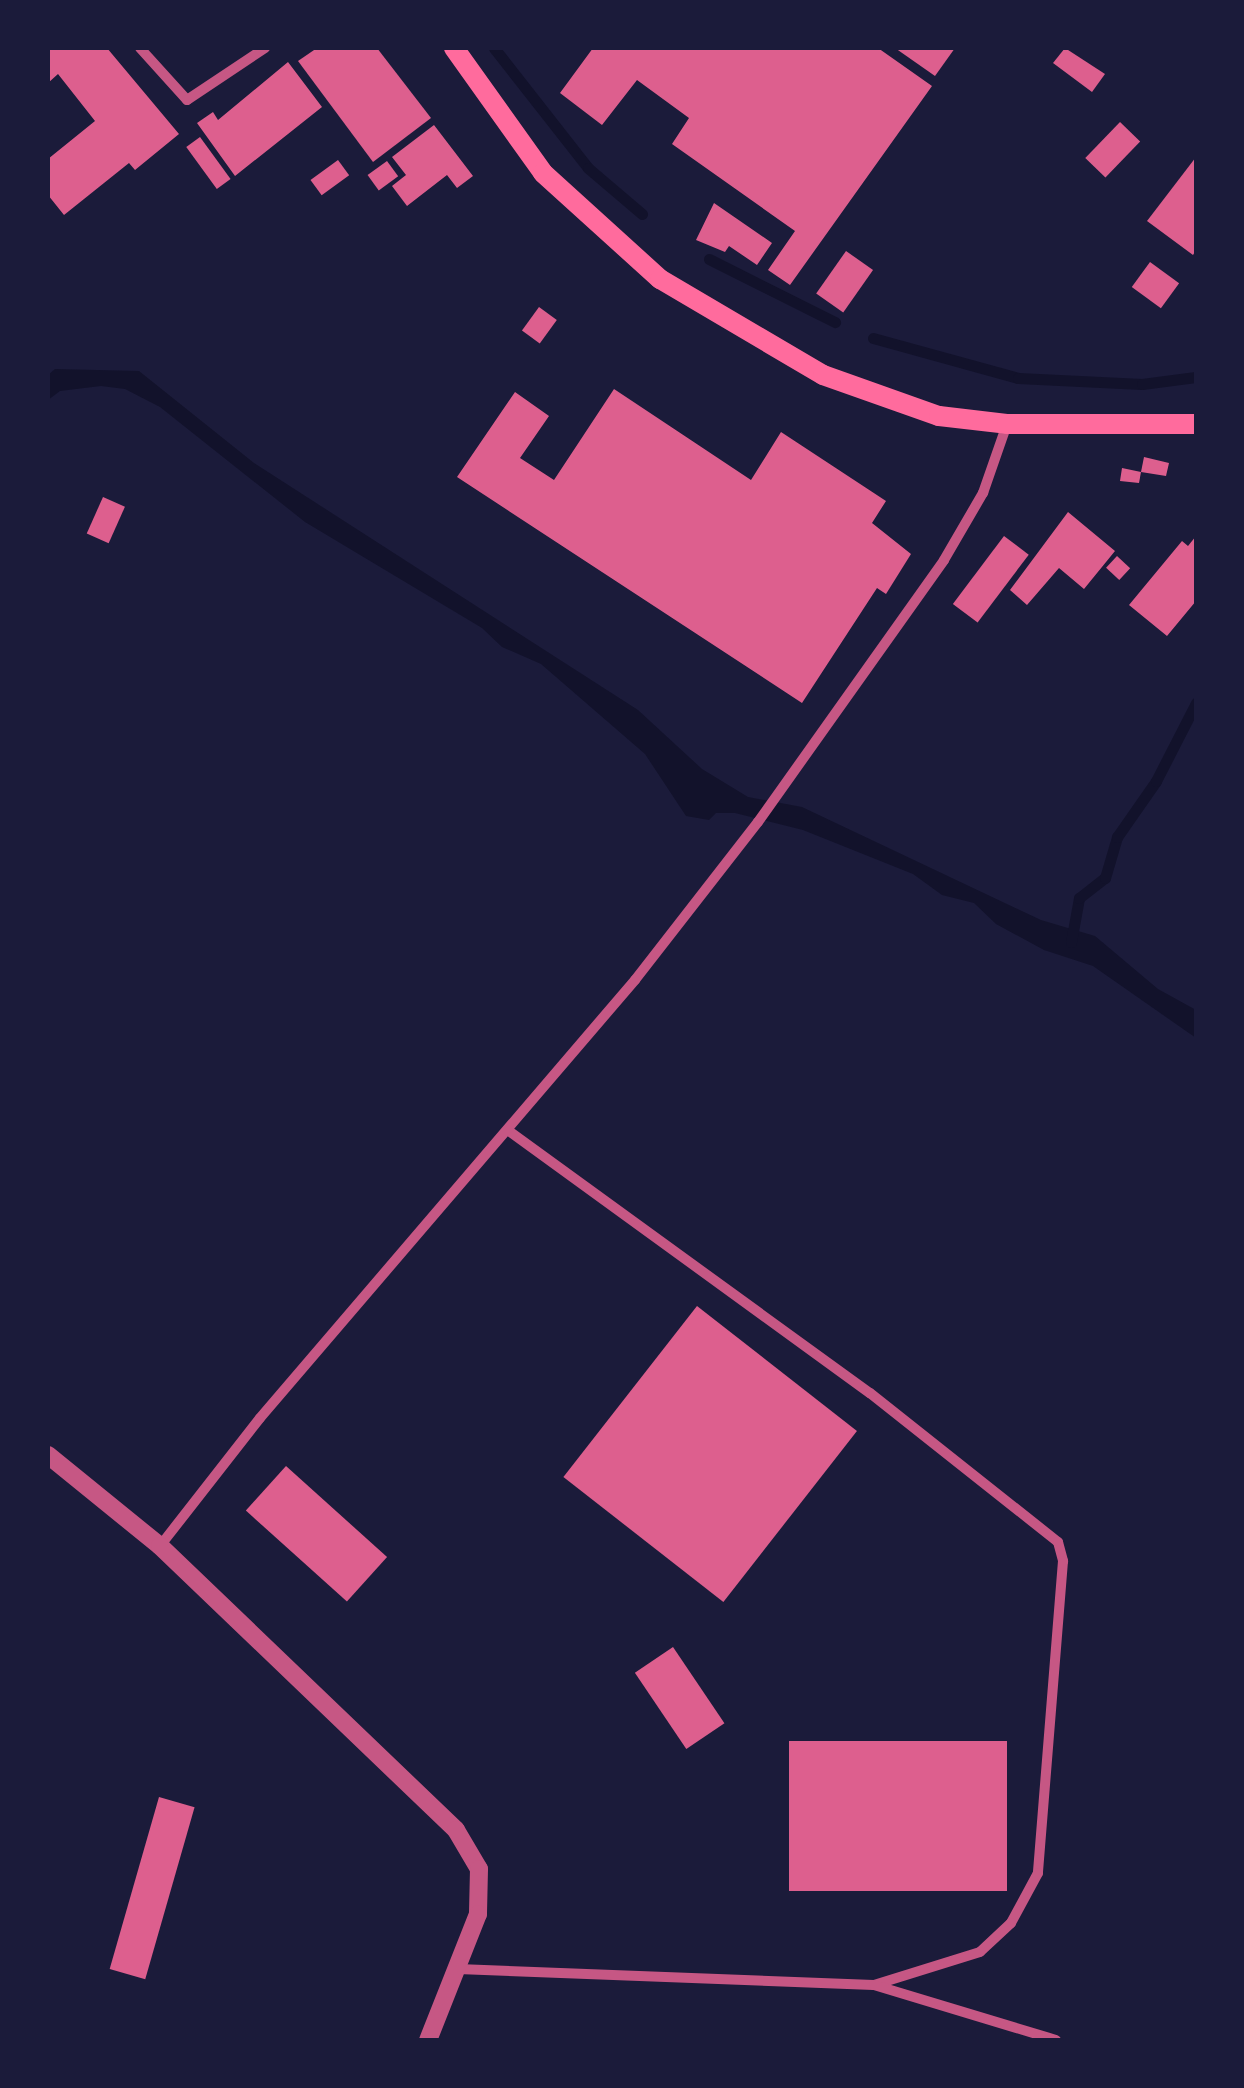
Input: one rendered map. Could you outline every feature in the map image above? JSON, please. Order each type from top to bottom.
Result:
[{"type":"main road","points":[[454,48],[543,173],[660,279],[822,375],[939,416],[1006,424],[1196,424]]},
{"type":"street","points":[[140,48],[187,100],[265,48]]},
{"type":"street","points":[[160,1546],[260,1418],[509,1132],[758,822],[944,560],[982,493],[1006,424]]},
{"type":"street","points":[[509,1132],[870,1393],[1058,1542],[1063,1561],[1038,1873],[1011,1923],[980,1952],[874,1985]]},
{"type":"street","points":[[48,1455],[160,1546],[456,1830],[479,1870],[478,1914],[428,2040]]},
{"type":"street","points":[[458,1969],[874,1985],[1056,2040]]},
{"type":"shaded area","points":[[55,369],[139,371],[254,463],[638,710],[702,769],[748,797],[802,807],[1041,920],[1095,936],[1158,989],[1196,1010],[1196,1038],[1093,966],[1044,950],[996,924],[974,903],[942,895],[913,874],[803,830],[735,813],[716,813],[709,820],[686,816],[645,754],[541,664],[502,647],[482,628],[305,522],[160,407],[125,389],[101,386],[60,391],[48,400],[48,375]]},
{"type":"building","points":[[48,48],[107,48],[179,134],[135,170],[129,163],[64,215],[48,195],[48,159],[95,121],[58,74],[48,83]]},
{"type":"building","points":[[317,48],[377,48],[431,118],[373,162],[298,61]]},
{"type":"building","points":[[593,48],[878,48],[932,86],[790,285],[768,270],[795,231],[672,144],[689,118],[637,80],[602,125],[560,93]]},
{"type":"building","points":[[895,48],[955,48],[935,76]]},
{"type":"building","points":[[1065,48],[1105,74],[1092,92],[1053,63]]},
{"type":"building","points":[[288,62],[322,107],[235,176],[197,123],[213,112],[218,120]]},
{"type":"building","points":[[1120,122],[1140,141],[1105,177],[1085,158]]},
{"type":"building","points":[[434,125],[473,176],[457,188],[447,175],[407,206],[392,186],[406,175],[392,157]]},
{"type":"building","points":[[200,137],[231,179],[217,189],[186,147]]},
{"type":"building","points":[[1196,157],[1196,250],[1193,255],[1147,221]]},
{"type":"building","points":[[338,160],[349,175],[322,195],[310,180]]},
{"type":"building","points":[[387,161],[398,176],[379,190],[368,175]]},
{"type":"building","points":[[714,203],[772,243],[757,265],[729,246],[725,252],[696,240]]},
{"type":"building","points":[[846,251],[873,270],[843,313],[816,294]]},
{"type":"building","points":[[1150,262],[1179,283],[1161,308],[1132,287]]},
{"type":"building","points":[[539,307],[557,320],[540,343],[522,330]]},
{"type":"building","points":[[614,389],[751,480],[781,432],[886,501],[872,523],[911,554],[886,594],[877,588],[802,703],[457,477],[515,392],[549,416],[520,458],[554,480]]},
{"type":"building","points":[[1144,457],[1169,463],[1166,476],[1141,472]]},
{"type":"building","points":[[1122,468],[1141,472],[1139,483],[1120,481]]},
{"type":"building","points":[[103,497],[125,507],[109,543],[87,534]]},
{"type":"building","points":[[1068,512],[1115,551],[1084,589],[1059,568],[1027,605],[1010,590]]},
{"type":"building","points":[[1004,536],[1029,555],[978,623],[953,604]]},
{"type":"building","points":[[1196,536],[1196,601],[1167,636],[1129,605],[1182,541],[1188,546]]},
{"type":"building","points":[[1117,556],[1130,568],[1119,580],[1106,568]]},
{"type":"building","points":[[697,1306],[857,1431],[723,1602],[563,1477]]},
{"type":"building","points":[[286,1466],[387,1557],[347,1602],[246,1511]]},
{"type":"building","points":[[673,1647],[724,1723],[686,1749],[635,1673]]},
{"type":"building","points":[[789,1741],[1007,1741],[1007,1891],[789,1891]]},
{"type":"building","points":[[159,1797],[195,1807],[145,1979],[110,1969]]},
{"type":"waterway","points":[[494,48],[588,168],[642,214]]},
{"type":"waterway","points":[[709,259],[835,322]]},
{"type":"waterway","points":[[873,338],[1018,378],[1142,384],[1196,377]]},
{"type":"waterway","points":[[1071,942],[1079,898],[1105,878],[1117,837],[1156,781],[1196,703]]}]
